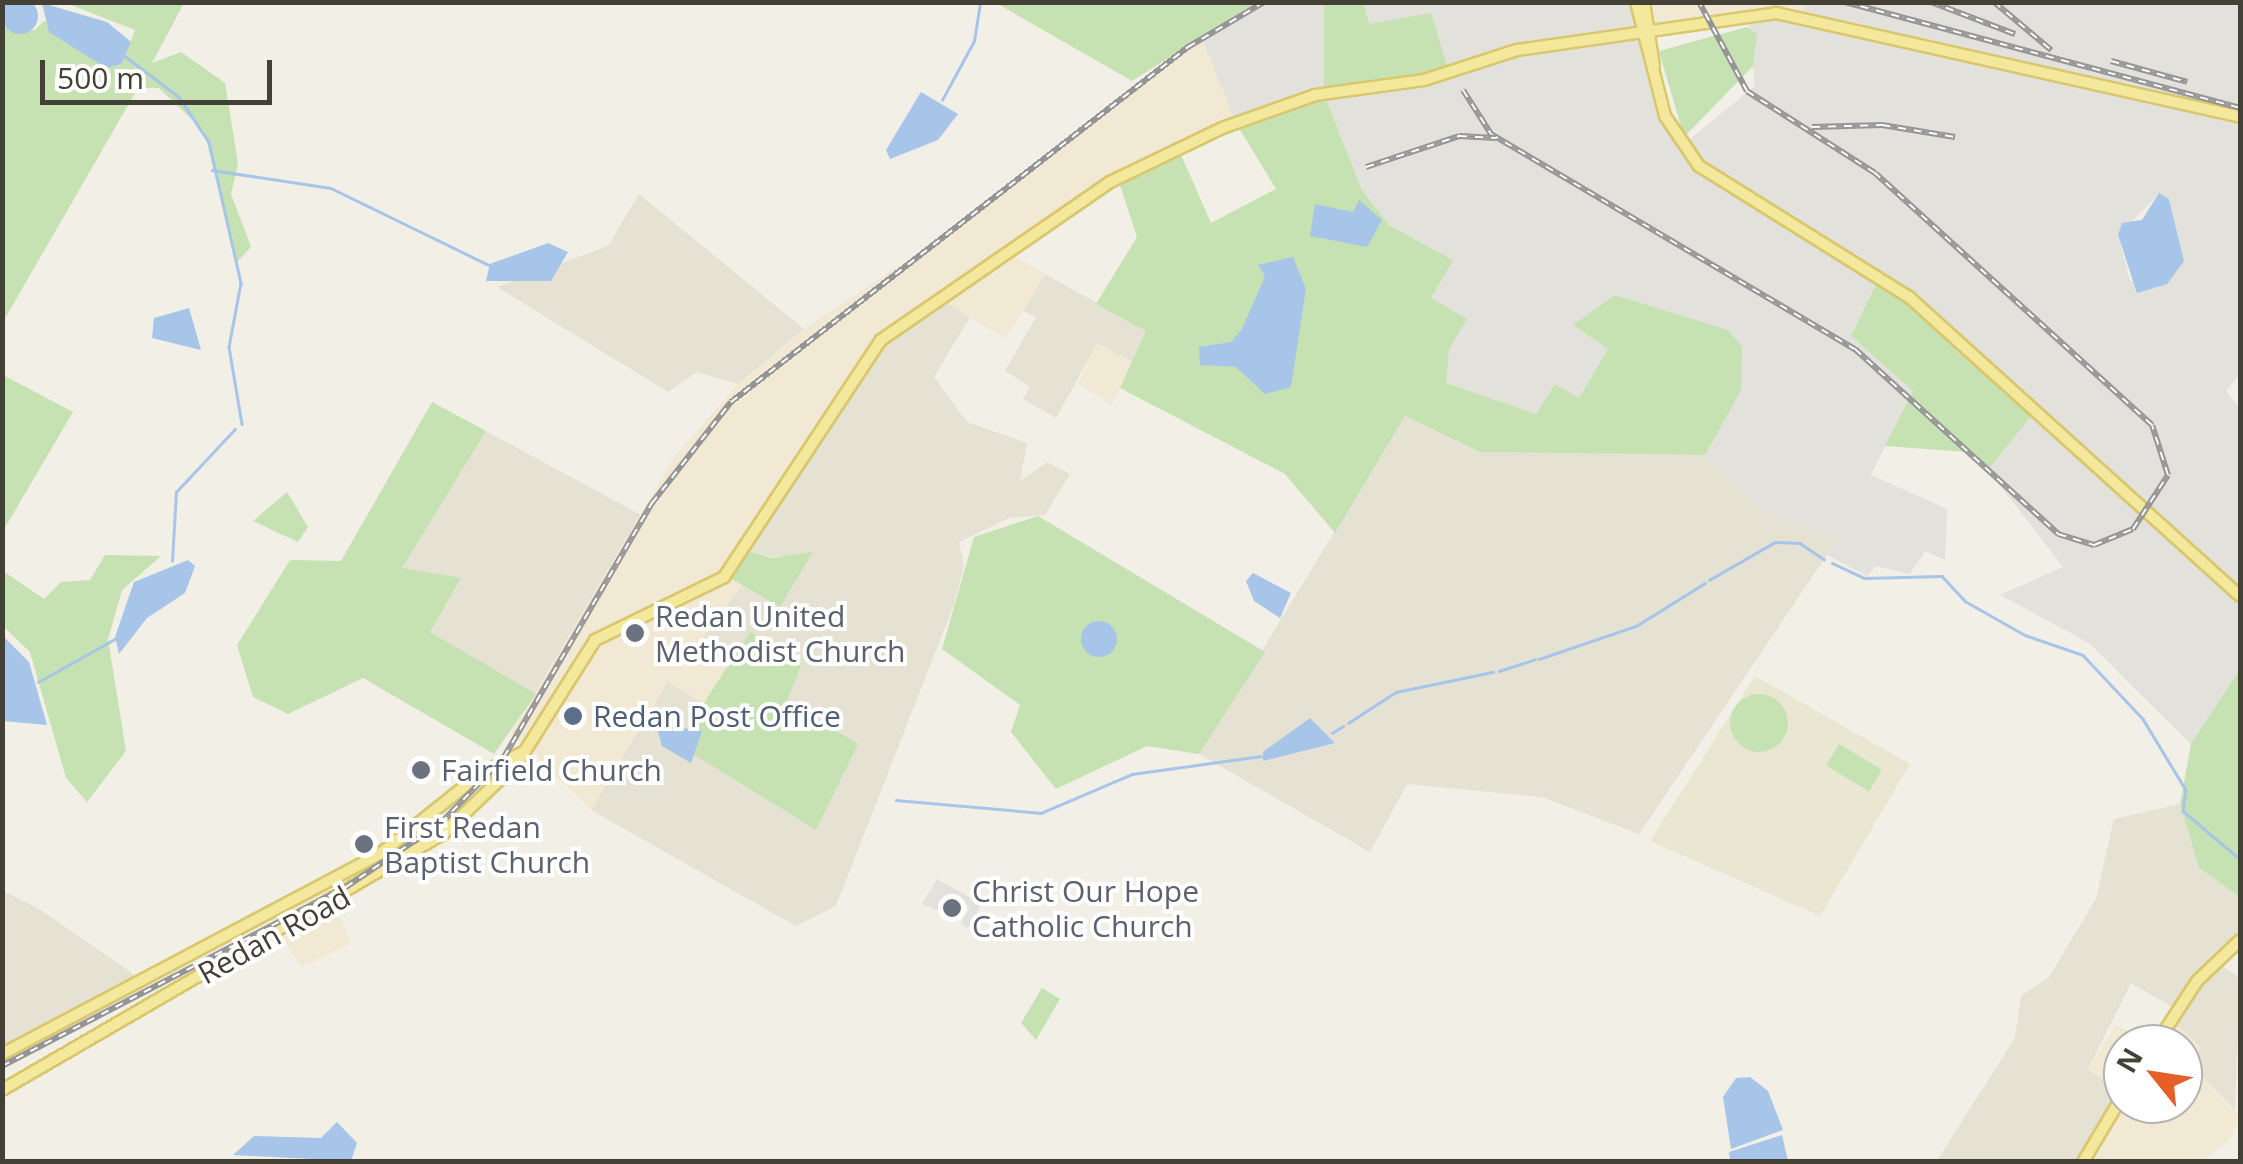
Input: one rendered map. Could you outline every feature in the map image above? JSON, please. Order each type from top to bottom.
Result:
[{"type":"main road","points":[[1640,5],[1665,27],[1646,45]]},
{"type":"main road","points":[[1640,5],[1665,116],[1719,184],[1946,327],[2240,596]]},
{"type":"main road","points":[[1640,5],[1632,24],[1620,34],[1646,45]]},
{"type":"main road","name":"Redan Road","points":[[2,1090],[419,852],[524,752],[595,640],[724,576],[881,340],[1110,182],[1316,95],[1620,34],[1804,13],[1928,54],[2240,118]]},
{"type":"main road","points":[[2,1054],[380,854],[479,775],[524,752]]},
{"type":"main road","points":[[2169,1024],[2197,980],[2240,940]]},
{"type":"main road","points":[[2083,1162],[2106,1124]]},
{"type":"shaded area","points":[[1255,3],[1324,3],[1324,93],[1368,24],[1364,3],[1647,3],[1661,108],[1684,144],[1755,86],[1748,17],[1805,15],[1804,3],[2240,3],[2240,374],[2226,391],[2240,408],[2240,669],[2191,744],[2089,643],[2000,595],[2063,567],[1988,470],[2037,409],[1879,276],[1851,336],[1913,391],[1871,475],[1947,509],[1945,560],[1925,551],[1910,574],[1876,566],[1867,576],[1827,555],[1837,540],[1765,512],[1705,455],[1692,319],[1615,295],[1574,325],[1608,349],[1579,398],[1555,384],[1536,414],[1446,383],[1431,298],[1452,259],[1389,225],[1362,190],[1324,94],[1236,123],[1200,34]],"holes":[[[2159,194],[2169,199],[2184,261],[2154,288],[2130,281],[2118,235]]]},
{"type":"shaded area","points":[[1647,3],[1804,3],[1806,15],[1645,27]]},
{"type":"shaded area","points":[[1200,34],[1236,123],[1118,179],[1010,253],[1045,274],[1005,339],[937,297],[870,352],[728,576],[742,585],[697,646],[729,665],[704,703],[667,682],[591,810],[511,733],[675,456],[738,384],[804,329],[936,241]]},
{"type":"shaded area","points":[[639,194],[804,329],[738,384],[697,372],[668,392],[497,287],[608,246]]},
{"type":"shaded area","points":[[1045,274],[1147,331],[1132,362],[1097,344],[1056,418],[1023,399],[1030,387],[1005,371],[1036,317],[1023,311]]},
{"type":"shaded area","points":[[937,297],[970,317],[934,377],[967,422],[1027,443],[1020,481],[1047,462],[1070,474],[1045,515],[1009,518],[959,542],[964,567],[953,607],[836,906],[796,926],[591,810],[668,681],[704,703],[677,743],[857,744],[786,701],[750,632],[729,665],[697,646],[742,585],[781,606],[779,558],[748,551],[870,352]]},
{"type":"shaded area","points":[[1097,343],[1132,362],[1112,405],[1078,384]]},
{"type":"shaded area","points":[[1405,416],[1480,452],[1705,455],[1765,512],[1837,540],[1639,834],[1542,797],[1407,784],[1370,852],[1199,754]]},
{"type":"shaded area","points":[[486,431],[641,515],[536,694],[429,632],[460,578],[401,569]]},
{"type":"shaded area","points":[[1755,676],[1910,764],[1820,916],[1650,841]]},
{"type":"shaded area","points":[[2180,804],[2199,868],[2240,897],[2240,940],[2215,960],[2240,979],[2235,1110],[2203,1077],[2203,1024],[2175,1024],[2170,1019],[2176,1009],[2131,983],[2110,1024],[2103,1024],[2103,1039],[2088,1069],[2103,1079],[2104,1124],[2083,1161],[1936,1162],[2015,1038],[2021,996],[2049,977],[2096,899],[2114,819]]},
{"type":"shaded area","points":[[937,879],[982,904],[967,929],[961,923],[970,907],[949,895],[939,911],[922,904]]},
{"type":"shaded area","points":[[324,883],[351,943],[301,967],[268,913]]},
{"type":"shaded area","points":[[3,891],[41,910],[136,976],[3,1048]]},
{"type":"shaded area","points":[[2103,1045],[2103,1079],[2088,1070]]},
{"type":"shaded area","points":[[2203,1077],[2240,1116],[2230,1140],[2202,1161],[2083,1162],[2109,1124],[2203,1124]]},
{"type":"green space","points":[[66,3],[184,3],[152,63],[181,52],[225,83],[238,163],[231,194],[251,247],[237,262],[204,131],[159,88],[138,88],[3,322],[3,28],[35,30],[44,21],[130,43],[135,30]]},
{"type":"green space","points":[[996,3],[1255,3],[1132,81]]},
{"type":"green space","points":[[1324,3],[1364,3],[1369,24],[1431,13],[1449,72],[1324,94]]},
{"type":"green space","points":[[1747,27],[1757,34],[1753,66],[1684,137],[1659,51]]},
{"type":"green space","points":[[1324,94],[1362,190],[1389,225],[1453,260],[1431,298],[1467,319],[1449,349],[1446,383],[1536,414],[1555,384],[1579,398],[1608,349],[1573,325],[1615,295],[1728,330],[1742,347],[1741,390],[1705,455],[1480,452],[1405,416],[1335,533],[1285,474],[1120,388],[1146,331],[1096,304],[1137,237],[1118,179],[1178,148],[1211,223],[1276,189],[1236,123]]},
{"type":"green space","points":[[1880,275],[2037,409],[1988,470],[1967,452],[1885,446],[1913,391],[1851,336]]},
{"type":"green space","points":[[3,375],[73,412],[3,531]]},
{"type":"green space","points":[[432,402],[486,431],[402,568],[461,578],[430,632],[536,694],[494,754],[363,678],[288,714],[253,697],[237,645],[290,560],[341,561]]},
{"type":"green space","points":[[287,492],[308,527],[298,542],[253,521]]},
{"type":"green space","points":[[1038,516],[1265,652],[1199,754],[1147,746],[1056,789],[1011,732],[1020,705],[942,649],[974,537]]},
{"type":"green space","points":[[748,551],[773,558],[813,552],[780,607],[728,577]]},
{"type":"green space","points":[[105,555],[161,556],[122,590],[108,639],[126,751],[87,802],[66,778],[30,652],[3,626],[3,571],[44,599],[61,582],[90,580]]},
{"type":"green space","points":[[750,632],[802,663],[787,701],[858,744],[816,830],[677,744]]},
{"type":"green space","points":[[2240,669],[2240,897],[2199,868],[2180,804],[2191,744]]},
{"type":"green space","points":[[1759,694],[1779,703],[1788,723],[1779,743],[1759,752],[1739,743],[1730,723],[1739,703]]},
{"type":"green space","points":[[1839,744],[1882,770],[1869,791],[1826,765]]},
{"type":"green space","points":[[1042,988],[1060,999],[1036,1040],[1021,1023]]},
{"type":"water","points":[[20,-2],[32,4],[38,16],[32,28],[20,34],[8,28],[2,16],[8,4]]},
{"type":"water","points":[[42,3],[107,22],[131,42],[121,64],[106,68],[49,32]]},
{"type":"water","points":[[921,92],[958,114],[938,140],[890,159],[886,150]]},
{"type":"water","points":[[2159,193],[2169,199],[2184,261],[2167,284],[2137,293],[2118,235],[2122,223],[2142,220]]},
{"type":"water","points":[[1359,200],[1382,220],[1367,247],[1310,236],[1315,204],[1353,212]]},
{"type":"water","points":[[548,243],[568,252],[551,281],[486,281],[490,264]]},
{"type":"water","points":[[1293,257],[1306,289],[1291,387],[1265,394],[1236,367],[1200,365],[1199,347],[1231,342],[1242,329],[1265,276],[1258,265]]},
{"type":"water","points":[[189,308],[201,350],[152,338],[154,318]]},
{"type":"water","points":[[188,560],[195,566],[185,593],[147,618],[119,654],[115,637],[134,582]]},
{"type":"water","points":[[1253,573],[1291,593],[1280,618],[1254,601],[1246,581]]},
{"type":"water","points":[[1099,621],[1112,626],[1117,639],[1112,652],[1099,657],[1086,652],[1081,639],[1086,626]]},
{"type":"water","points":[[3,636],[29,662],[47,725],[3,721]]},
{"type":"water","points":[[1310,718],[1335,743],[1263,761],[1263,752]]},
{"type":"water","points":[[656,724],[702,731],[691,763],[662,746]]},
{"type":"water","points":[[1750,1077],[1768,1091],[1783,1130],[1731,1149],[1723,1097],[1736,1078]]},
{"type":"water","points":[[337,1122],[357,1143],[351,1161],[233,1155],[254,1136],[321,1138]]},
{"type":"water","points":[[1782,1135],[1788,1161],[1730,1160],[1729,1152]]},
{"type":"waterway","points":[[942,100],[974,41],[980,2]]},
{"type":"waterway","points":[[125,56],[179,97],[209,142],[241,283],[229,347],[242,424]]},
{"type":"waterway","points":[[212,170],[331,188],[489,265]]},
{"type":"waterway","points":[[172,561],[176,492],[235,429]]},
{"type":"waterway","points":[[1709,580],[1775,542],[1800,543],[1824,559]]},
{"type":"waterway","points":[[1832,563],[1864,578],[1942,576],[1965,601],[2025,635],[2083,655],[2143,719],[2186,790],[2183,811],[2240,859]]},
{"type":"waterway","points":[[1539,659],[1636,626],[1705,583]]},
{"type":"waterway","points":[[38,682],[115,639]]},
{"type":"waterway","points":[[1499,671],[1535,659]]},
{"type":"waterway","points":[[1348,723],[1396,692],[1493,672]]},
{"type":"waterway","points":[[1332,733],[1343,726]]},
{"type":"waterway","points":[[896,800],[1041,813],[1132,774],[1261,756]]},
{"type":"railway","points":[[2,1066],[346,887],[441,823],[504,757],[652,503],[731,402],[1188,47],[1264,2]]},
{"type":"railway","points":[[1463,90],[1491,134],[1855,349],[2058,534],[2094,545],[2133,529],[2168,475],[2152,425],[1875,173],[1747,91],[1699,2]]},
{"type":"railway","points":[[1845,2],[2240,108]]},
{"type":"railway","points":[[1931,2],[2015,34]]},
{"type":"railway","points":[[1994,2],[2051,50]]},
{"type":"railway","points":[[2111,61],[2187,82]]},
{"type":"railway","points":[[1812,127],[1882,125],[1955,137]]},
{"type":"railway","points":[[1366,167],[1459,136],[1496,138]]},
{"type":"place","name":"Redan United Methodist Church","points":[[635,633]]},
{"type":"place","name":"Redan Post Office","points":[[573,716]]},
{"type":"place","name":"Fairfield Church","points":[[421,770]]},
{"type":"place","name":"First Redan Baptist Church","points":[[364,844]]},
{"type":"place","name":"Christ Our Hope Catholic Church","points":[[952,908]]}]
